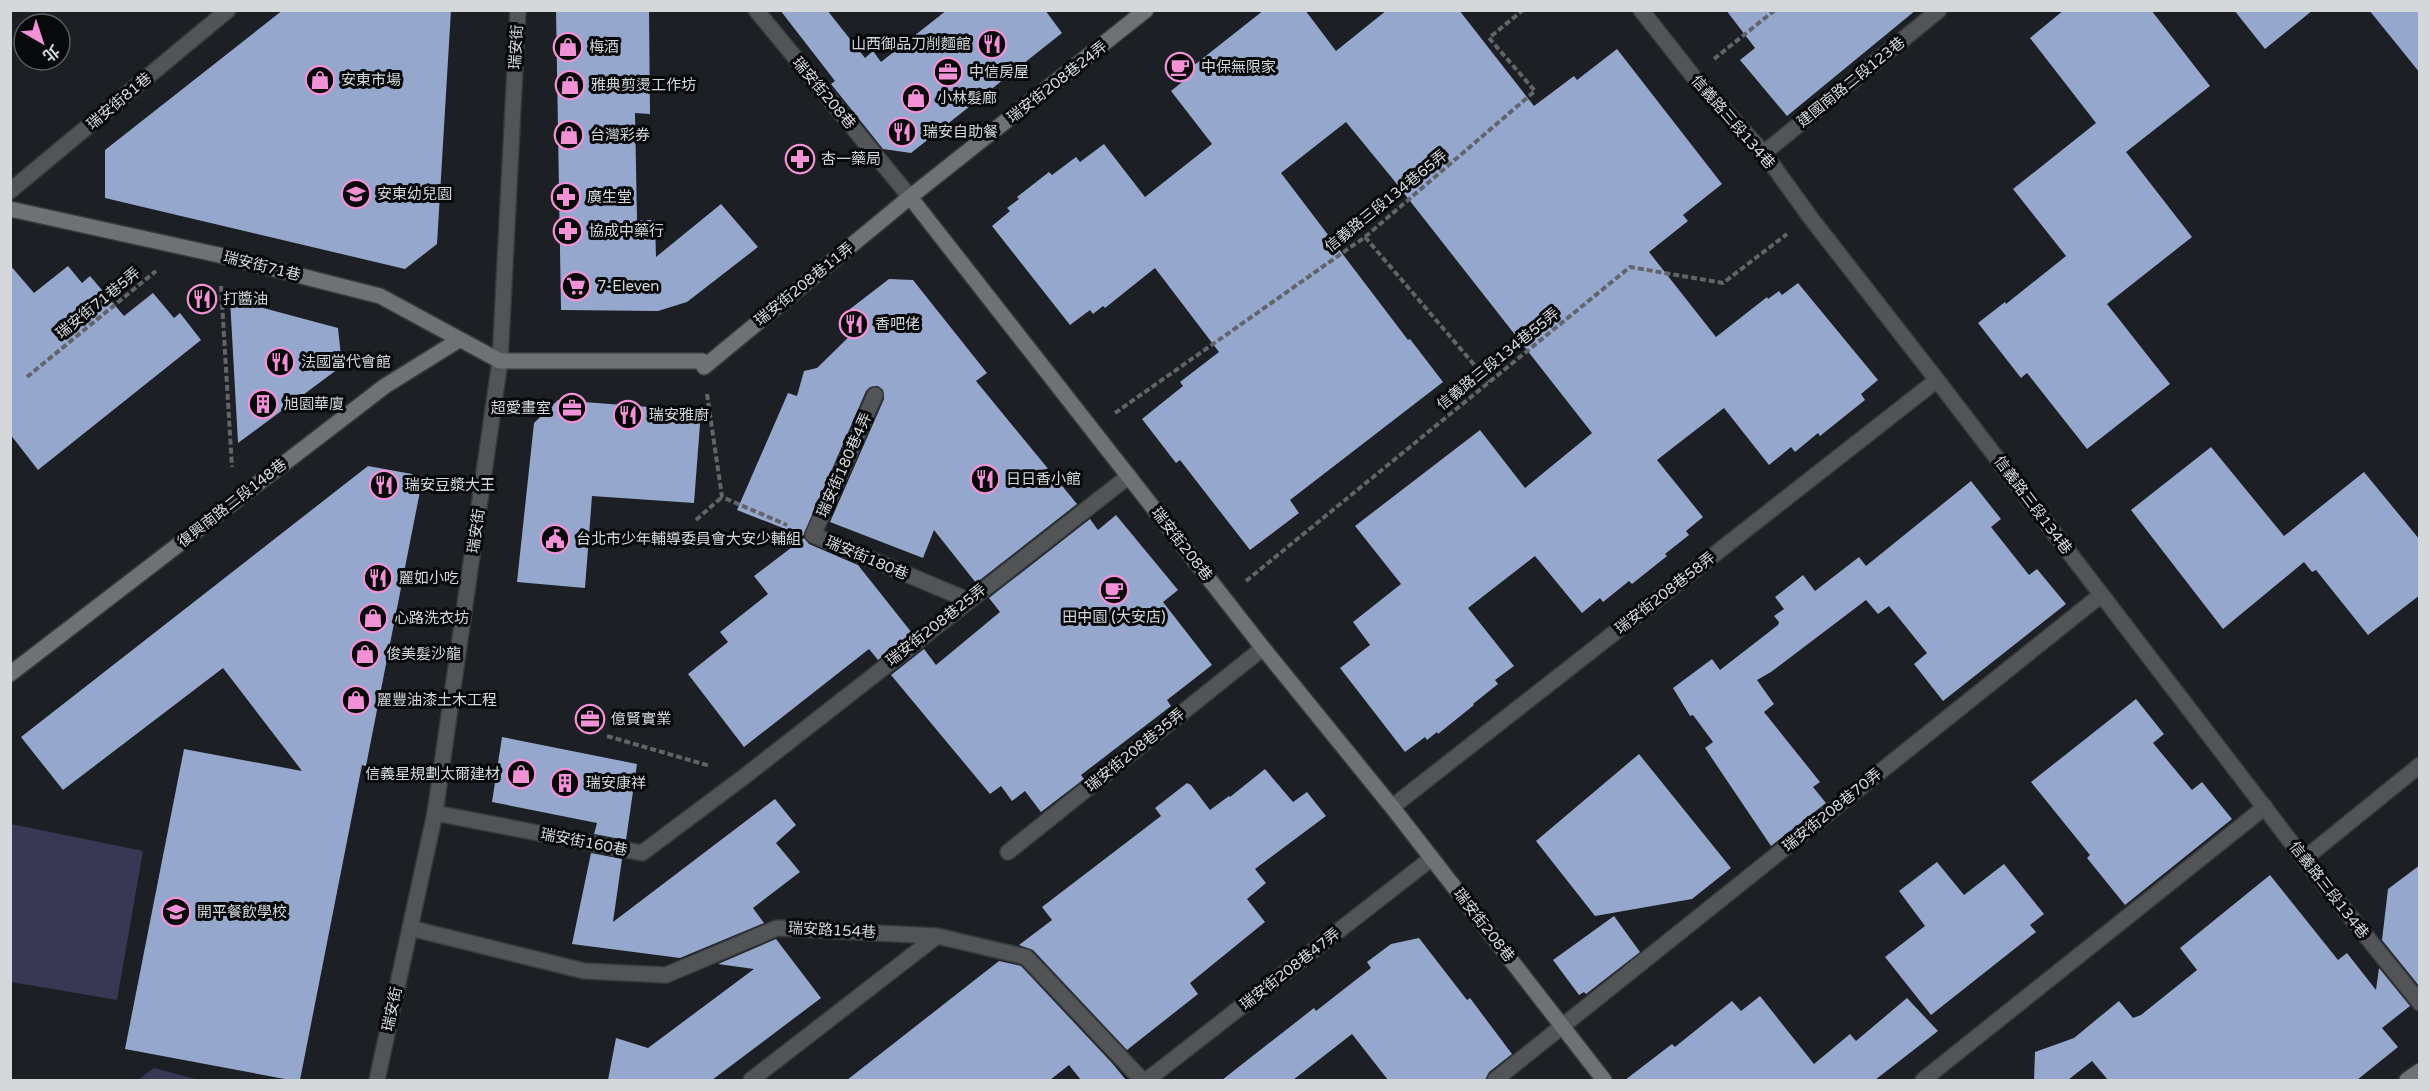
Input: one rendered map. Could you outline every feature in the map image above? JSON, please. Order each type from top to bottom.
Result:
[{"type":"street","name":"瑞安街81巷","points":[[10,191],[228,10]]},
{"type":"street","name":"瑞安街","points":[[377,1080],[435,813],[500,361],[518,10]]},
{"type":"street","name":"瑞安街208巷","points":[[756,10],[910,197],[1263,648],[1392,807],[1604,1080]]},
{"type":"street","name":"瑞安街208巷24弄","points":[[910,197],[1146,10]]},
{"type":"street","name":"信義路三段134巷","points":[[1641,10],[1693,76],[1764,153],[1810,217],[2304,859],[2420,1003]]},
{"type":"street","name":"建國南路二段123巷","points":[[1764,153],[1939,10]]},
{"type":"street","name":"瑞安街208巷11弄","points":[[703,364],[910,197]]},
{"type":"street","name":"瑞安街71巷","points":[[10,209],[219,255],[380,296],[500,361]]},
{"type":"street","name":"復興南路二段148巷","points":[[10,674],[385,386],[459,340]]},
{"type":"street","points":[[500,361],[703,364]]},
{"type":"street","name":"瑞安街208巷58弄","points":[[1392,807],[1937,380]]},
{"type":"street","name":"瑞安街180巷4弄","points":[[813,535],[875,395]]},
{"type":"street","name":"瑞安街208巷25弄","points":[[745,776],[1129,476]]},
{"type":"street","name":"瑞安街180巷","points":[[813,535],[968,600]]},
{"type":"street","name":"瑞安街208巷70弄","points":[[1495,1080],[2101,595]]},
{"type":"street","name":"瑞安街208巷35弄","points":[[1008,852],[1263,648]]},
{"type":"street","points":[[2304,859],[2420,765]]},
{"type":"street","name":"瑞安街160巷","points":[[435,813],[642,853],[745,776]]},
{"type":"street","points":[[1923,1080],[2265,807]]},
{"type":"street","name":"瑞安街208巷47弄","points":[[1147,1080],[1432,858]]},
{"type":"street","name":"瑞安路154巷","points":[[410,928],[584,971],[666,975],[777,928],[937,936],[1026,957],[1142,1080]]},
{"type":"street","points":[[751,1080],[937,936]]},
{"type":"street","points":[[2407,1080],[2420,1071]]},
{"type":"path","name":"信義路三段134巷65弄","points":[[1093,429],[1365,237],[1535,91],[1489,38],[1523,10]]},
{"type":"path","points":[[1693,76],[1775,10]]},
{"type":"path","name":"信義路三段134巷55弄","points":[[1225,598],[1630,267],[1723,283],[1810,217]]},
{"type":"path","points":[[1365,237],[1489,382]]},
{"type":"path","name":"瑞安街71巷5弄","points":[[27,377],[184,248]]},
{"type":"path","points":[[219,255],[235,501]]},
{"type":"path","points":[[696,520],[722,497],[703,364]]},
{"type":"path","name":"瑞安街180巷","points":[[722,497],[813,535]]},
{"type":"path","points":[[607,736],[745,776]]},
{"type":"shaded area","points":[[11,824],[143,851],[117,1000],[11,982]]},
{"type":"shaded area","points":[[154,1068],[199,1080],[138,1080]]},
{"type":"building","name":"安東市場","points":[[283,10],[451,10],[437,244],[405,269],[105,198],[105,150]]},
{"type":"building","points":[[556,10],[649,10],[650,114],[635,113],[637,220],[655,220],[656,257],[721,204],[758,247],[687,302],[658,311],[561,310]]},
{"type":"building","points":[[780,10],[827,10],[865,58],[873,51],[881,62],[947,10],[1045,10],[1062,33],[911,153],[883,149],[831,84],[835,81]]},
{"type":"building","points":[[1264,10],[1305,10],[1336,51],[1387,10],[1459,10],[1534,106],[1574,76],[1577,80],[1617,49],[1722,184],[1683,215],[1688,221],[1649,252],[1716,337],[1767,297],[1768,299],[1779,291],[1782,295],[1798,283],[1878,380],[1861,394],[1865,400],[1820,436],[1818,433],[1795,452],[1791,447],[1769,465],[1724,408],[1657,460],[1703,517],[1686,531],[1689,535],[1665,554],[1667,556],[1632,584],[1629,581],[1603,602],[1600,598],[1582,613],[1535,556],[1468,608],[1514,666],[1495,680],[1498,684],[1438,734],[1437,732],[1427,740],[1425,737],[1405,752],[1340,668],[1370,645],[1353,622],[1401,584],[1355,526],[1480,430],[1525,488],[1592,433],[1392,178],[1346,122],[1281,173],[1408,340],[1410,339],[1443,382],[1290,500],[1299,513],[1250,550],[1180,460],[1176,463],[1142,419],[1183,386],[1180,382],[1219,352],[1155,268],[1105,308],[1103,306],[1093,314],[1090,310],[1070,325],[992,226],[1010,211],[1007,208],[1019,199],[1017,197],[1049,172],[1052,175],[1076,157],[1080,162],[1104,144],[1145,197],[1212,144],[1171,91],[1192,74],[1188,70]]},
{"type":"building","points":[[1726,10],[1916,10],[1787,116],[1740,60],[1755,48]]},
{"type":"building","points":[[2064,10],[2151,10],[2210,86],[2126,152],[2192,237],[2107,304],[2170,384],[2087,449],[2027,373],[2021,378],[1978,323],[2005,302],[2006,304],[2066,256],[2013,189],[2096,123],[2030,38]]},
{"type":"building","points":[[2234,10],[2313,10],[2265,49]]},
{"type":"building","points":[[2369,10],[2420,10],[2420,73]]},
{"type":"building","points":[[10,265],[34,293],[68,266],[82,283],[90,276],[124,316],[153,293],[174,318],[180,313],[201,340],[38,470],[10,434]]},
{"type":"building","points":[[889,279],[913,280],[987,373],[976,381],[1077,504],[976,583],[934,530],[923,558],[830,522],[884,399],[883,390],[878,386],[870,387],[866,391],[803,536],[737,510],[788,393],[797,396],[804,371],[817,368],[862,324],[850,309]]},
{"type":"building","name":"旭園華廈","points":[[230,299],[338,328],[342,366],[238,443]]},
{"type":"building","points":[[558,400],[701,411],[694,503],[592,496],[585,588],[517,582],[534,423]]},
{"type":"building","points":[[2211,447],[2284,536],[2364,472],[2420,540],[2420,595],[2368,635],[2316,570],[2312,572],[2304,562],[2223,629],[2131,510]]},
{"type":"building","points":[[368,466],[423,476],[366,766],[362,765],[300,1080],[125,1049],[184,749],[302,771],[223,668],[63,790],[21,737]]},
{"type":"building","points":[[1971,481],[2001,519],[1991,527],[2029,575],[2037,569],[2066,604],[1943,701],[1914,664],[1927,653],[1889,606],[1878,614],[1866,600],[1771,672],[1757,680],[1774,704],[1764,712],[1820,782],[1813,787],[1826,803],[1771,846],[1705,748],[1713,742],[1693,715],[1690,716],[1673,688],[1712,659],[1720,670],[1778,625],[1779,622],[1774,616],[1784,609],[1775,597],[1803,575],[1815,591],[1859,557],[1866,566]]},
{"type":"building","points":[[1116,515],[1178,590],[1163,602],[1212,665],[1167,700],[1171,706],[1081,775],[1084,779],[1041,812],[1025,791],[1012,801],[1001,786],[990,794],[891,675],[924,649],[936,665],[1000,612],[989,598],[1090,519],[1098,530]]},
{"type":"building","points":[[804,538],[809,544],[858,565],[912,633],[878,660],[869,649],[744,747],[688,674],[728,642],[720,632],[768,594],[754,576]]},
{"type":"building","points":[[2136,699],[2164,734],[2153,743],[2192,790],[2202,782],[2232,819],[2125,905],[2087,858],[2090,855],[2031,782]]},
{"type":"building","name":"瑞安康祥","points":[[502,737],[637,764],[626,840],[594,834],[597,823],[492,802]]},
{"type":"building","points":[[1639,754],[1731,868],[1692,899],[1595,916],[1536,841]]},
{"type":"building","points":[[1265,769],[1293,802],[1307,792],[1326,816],[1255,869],[1266,883],[1247,899],[1265,922],[1190,983],[1198,994],[1127,1050],[1033,950],[1019,945],[1052,920],[1042,907],[1161,816],[1155,808],[1187,783],[1210,810]]},
{"type":"building","points":[[775,799],[796,825],[776,843],[800,872],[753,908],[764,923],[680,958],[572,944],[591,853],[622,859],[613,922]]},
{"type":"building","points":[[1937,862],[1964,895],[2004,864],[2044,914],[2030,925],[2036,932],[1931,1015],[1885,957],[1925,926],[1899,891]]},
{"type":"building","points":[[2420,865],[2420,987],[2382,940],[2388,889]]},
{"type":"building","points":[[2270,875],[2338,960],[2347,953],[2376,990],[2379,968],[2410,1006],[2382,1028],[2398,1047],[2357,1080],[2108,1080],[2092,1061],[2068,1080],[2034,1080],[2035,1052],[2074,1038],[2119,1001],[2133,1018],[2141,1015],[2197,970],[2180,948]]},
{"type":"building","points":[[1614,916],[1640,952],[1586,994],[1584,992],[1579,995],[1553,960]]},
{"type":"building","points":[[1419,938],[1467,1000],[1470,998],[1512,1054],[1489,1072],[1485,1080],[1388,1080],[1352,1034],[1293,1080],[1222,1080],[1314,1008],[1316,1011],[1371,968],[1367,962],[1391,944]]},
{"type":"building","points":[[776,939],[821,998],[712,1080],[608,1080],[616,1038],[648,1048],[754,969],[718,964]]},
{"type":"building","points":[[999,961],[1021,966],[1126,1080],[1081,1080],[1069,1065],[1050,1080],[847,1080]]},
{"type":"building","points":[[1760,996],[1814,1064],[1850,1034],[1856,1041],[1907,998],[1938,1031],[1875,1080],[1625,1080],[1672,1044],[1675,1047],[1732,1001],[1741,1011]]},
{"type":"place","name":"山西御品刀削麵館","points":[[992,44]]},
{"type":"place","name":"梅酒","points":[[568,47]]},
{"type":"place","name":"中保無限家","points":[[1180,67]]},
{"type":"place","name":"中信房屋","points":[[948,72]]},
{"type":"place","name":"安東市場","points":[[320,80]]},
{"type":"place","name":"雅典剪燙工作坊","points":[[570,85]]},
{"type":"place","name":"小林髮廊","points":[[916,98]]},
{"type":"place","name":"瑞安自助餐","points":[[902,132]]},
{"type":"place","name":"台灣彩券","points":[[569,135]]},
{"type":"place","name":"杏一藥局","points":[[800,159]]},
{"type":"place","name":"安東幼兒園","points":[[356,194]]},
{"type":"place","name":"廣生堂","points":[[566,197]]},
{"type":"place","name":"協成中藥行","points":[[568,231]]},
{"type":"place","name":"7-Eleven","points":[[576,286]]},
{"type":"place","name":"打醬油","points":[[202,299]]},
{"type":"place","name":"香吧佬","points":[[854,324]]},
{"type":"place","name":"法國當代會館","points":[[280,362]]},
{"type":"place","name":"旭園華廈","points":[[263,404]]},
{"type":"place","name":"超愛畫室","points":[[572,408]]},
{"type":"place","name":"瑞安雅廚","points":[[628,415]]},
{"type":"place","name":"日日香小館","points":[[985,479]]},
{"type":"place","name":"瑞安豆漿大王","points":[[384,485]]},
{"type":"place","name":"台北市少年輔導委員會大安少輔組","points":[[555,539]]},
{"type":"place","name":"麗如小吃","points":[[378,578]]},
{"type":"place","name":"田中園 (大安店)","points":[[1114,590]]},
{"type":"place","name":"心路洗衣坊","points":[[373,618]]},
{"type":"place","name":"俊美髮沙龍","points":[[365,654]]},
{"type":"place","name":"麗豐油漆土木工程","points":[[356,700]]},
{"type":"place","name":"億賢實業","points":[[590,719]]},
{"type":"place","name":"信義星規劃太爾建材","points":[[521,774]]},
{"type":"place","name":"瑞安康祥","points":[[565,783]]},
{"type":"place","name":"開平餐飲學校","points":[[176,912]]}]
